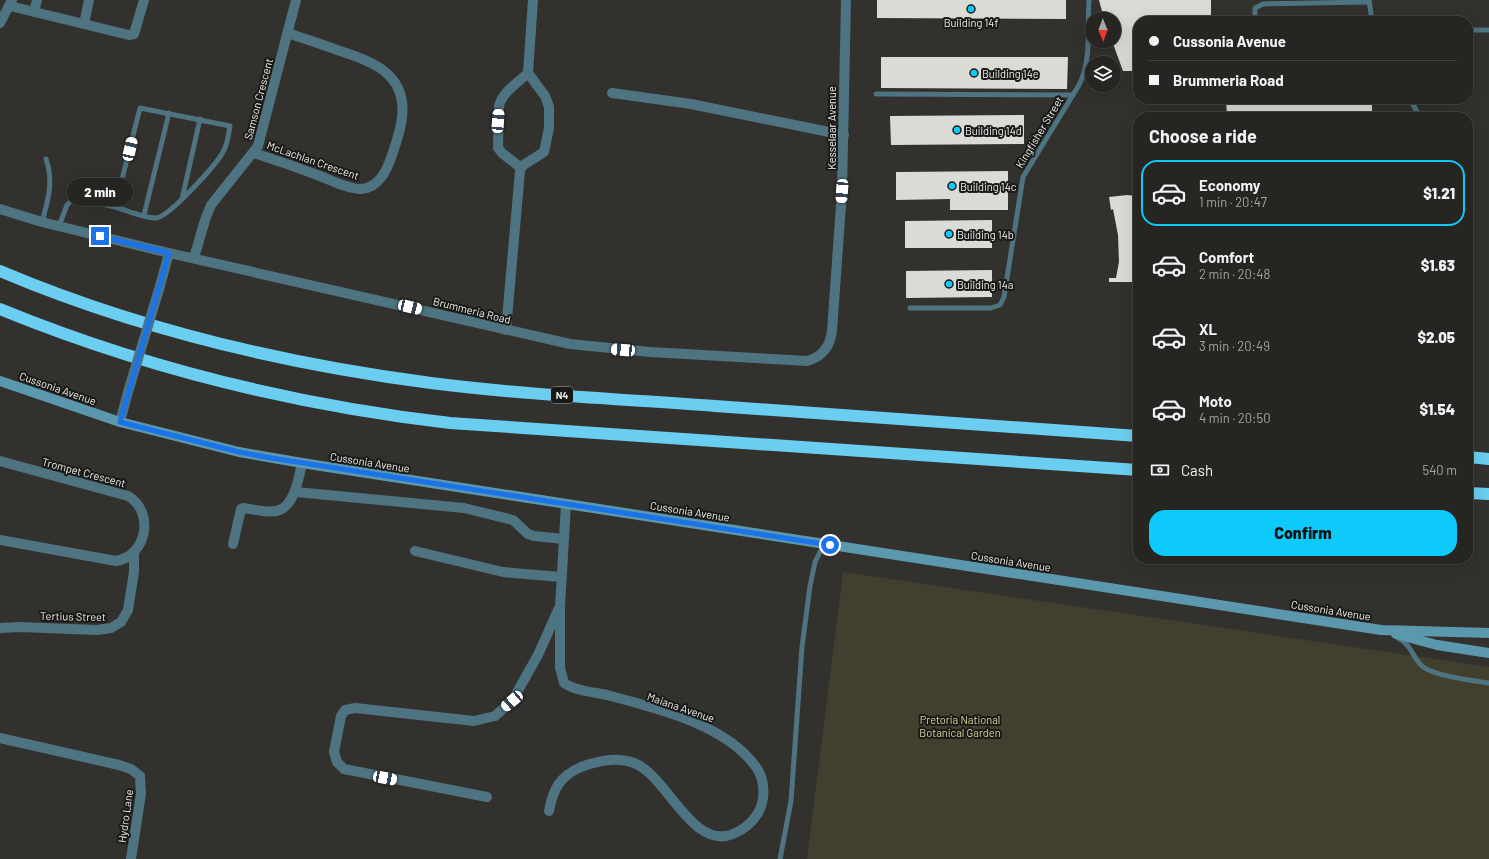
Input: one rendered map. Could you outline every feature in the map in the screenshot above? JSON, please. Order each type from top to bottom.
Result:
[{"type":"highway","name":"N4","points":[[0,270],[80,301],[165,328],[260,352],[388,377],[497,390],[1133,436]]},
{"type":"highway","points":[[0,309],[116,352],[209,378],[294,399],[388,415],[450,423],[1133,470]]},
{"type":"highway","points":[[1473,457],[1489,459]]},
{"type":"highway","points":[[1473,493],[1489,494]]},
{"type":"main road","name":"Cussonia Avenue","points":[[0,381],[120,422],[239,452],[1383,630],[1437,645],[1489,653]]},
{"type":"main road","name":"Cussonia Avenue","points":[[1383,630],[1489,633]]},
{"type":"street","points":[[34,12],[37,0]]},
{"type":"street","points":[[84,24],[90,0]]},
{"type":"street","points":[[0,23],[11,3],[34,12],[129,35],[134,34],[144,0]]},
{"type":"street","name":"Samson Crescent","points":[[194,258],[211,205],[254,153],[262,138],[296,0]]},
{"type":"street","points":[[506,330],[521,168],[544,152],[549,128],[548,101],[528,73],[533,0]]},
{"type":"street","name":"Kesselaar Avenue","points":[[826,350],[832,331],[842,191],[844,135],[843,70],[846,0]]},
{"type":"street","name":"McLachlan Crescent","points":[[254,153],[346,186],[362,189],[374,185],[384,174],[389,165],[399,132],[403,116],[400,93],[395,83],[381,68],[368,60],[288,33]]},
{"type":"street","points":[[521,168],[502,154],[498,148],[499,106],[500,100],[506,93],[528,73]]},
{"type":"street","points":[[612,93],[691,104],[844,135]]},
{"type":"street","name":"Brummeria Road","points":[[0,209],[42,222],[169,253],[438,313],[506,330],[588,347],[807,361],[818,357],[826,350]]},
{"type":"street","points":[[120,422],[169,253]]},
{"type":"street","name":"Trompet Crescent","points":[[0,462],[131,498],[142,509],[144,523],[141,543],[134,554]]},
{"type":"street","points":[[233,544],[240,509],[279,510],[296,492],[302,463]]},
{"type":"street","points":[[296,492],[464,508],[513,520],[528,534],[534,536],[564,539]]},
{"type":"street","name":"Maiana Avenue","points":[[549,810],[554,788],[565,775],[596,762],[614,759],[634,763],[650,773],[684,814],[702,830],[713,836],[726,837],[746,826],[758,812],[763,795],[761,776],[750,758],[732,742],[718,733],[679,717],[619,699],[574,688],[564,683],[560,668],[560,577],[566,504]]},
{"type":"street","points":[[0,540],[116,561],[123,560],[134,554]]},
{"type":"street","points":[[415,551],[503,572],[560,577]]},
{"type":"street","name":"Tertius Street","points":[[0,628],[25,627],[97,630],[111,628],[121,622],[128,610],[134,572],[134,554]]},
{"type":"street","points":[[488,797],[344,769],[337,762],[334,752],[341,716],[345,710],[355,708],[474,721],[495,716],[512,701],[538,655],[560,607]]},
{"type":"street","name":"Hydro Lane","points":[[0,738],[119,765],[131,769],[140,776],[141,794],[131,859]]},
{"type":"lane","name":"Kingfisher Street","points":[[910,308],[991,308],[1002,302],[1007,284],[1023,176],[1082,80],[1086,63],[1089,0]]},
{"type":"lane","points":[[1255,16],[1256,8],[1263,4],[1369,1],[1371,16]]},
{"type":"lane","points":[[1473,30],[1489,30]]},
{"type":"lane","points":[[876,94],[1073,95]]},
{"type":"lane","points":[[59,226],[67,205],[72,200],[85,200],[144,216],[158,218],[182,200],[213,167],[227,144],[230,126],[140,108],[115,207]]},
{"type":"lane","points":[[144,216],[169,113]]},
{"type":"lane","points":[[182,200],[200,119]]},
{"type":"lane","points":[[42,222],[50,194],[51,179],[46,159]]},
{"type":"lane","points":[[780,859],[791,801],[802,647],[810,586],[815,562],[824,544]]},
{"type":"lane","points":[[1383,630],[1407,644],[1424,668],[1452,677],[1489,683]]},
{"type":"green space","name":"Pretoria National Botanical Garden","points":[[843,572],[1489,667],[1489,859],[807,859]]},
{"type":"building","name":"Building 14f","points":[[877,0],[1066,0],[1066,19],[877,18]]},
{"type":"building","points":[[1099,0],[1211,0],[1211,16],[1133,16],[1133,71],[1123,71],[1121,66],[1121,56],[1118,56],[1115,48],[1121,48],[1121,12],[1102,12]]},
{"type":"building","name":"Building 14e","points":[[881,57],[1068,57],[1067,89],[881,88]]},
{"type":"building","points":[[1226,104],[1372,104],[1372,112],[1227,112]]},
{"type":"building","name":"Building 14d","points":[[1024,115],[1024,144],[891,145],[890,116]]},
{"type":"building","name":"Building 14c","points":[[1008,171],[1008,210],[950,210],[950,199],[896,200],[896,172]]},
{"type":"building","points":[[1133,196],[1133,282],[1109,282],[1109,278],[1116,278],[1119,262],[1118,235],[1109,197]]},
{"type":"building","name":"Building 14b","points":[[992,220],[992,248],[905,248],[905,221]]},
{"type":"building","name":"Building 14a","points":[[992,270],[992,297],[906,298],[906,271]]},
{"type":"place","name":"Building 14f","points":[[971,9]]},
{"type":"place","name":"Building 14e","points":[[974,73]]},
{"type":"place","name":"Building 14d","points":[[957,130]]},
{"type":"place","name":"Building 14c","points":[[952,186]]},
{"type":"place","name":"Building 14b","points":[[949,234]]},
{"type":"place","name":"Building 14a","points":[[949,284]]},
{"type":"route","points":[[100,236],[169,253],[120,422],[239,452],[265,457],[830,545]]}]
